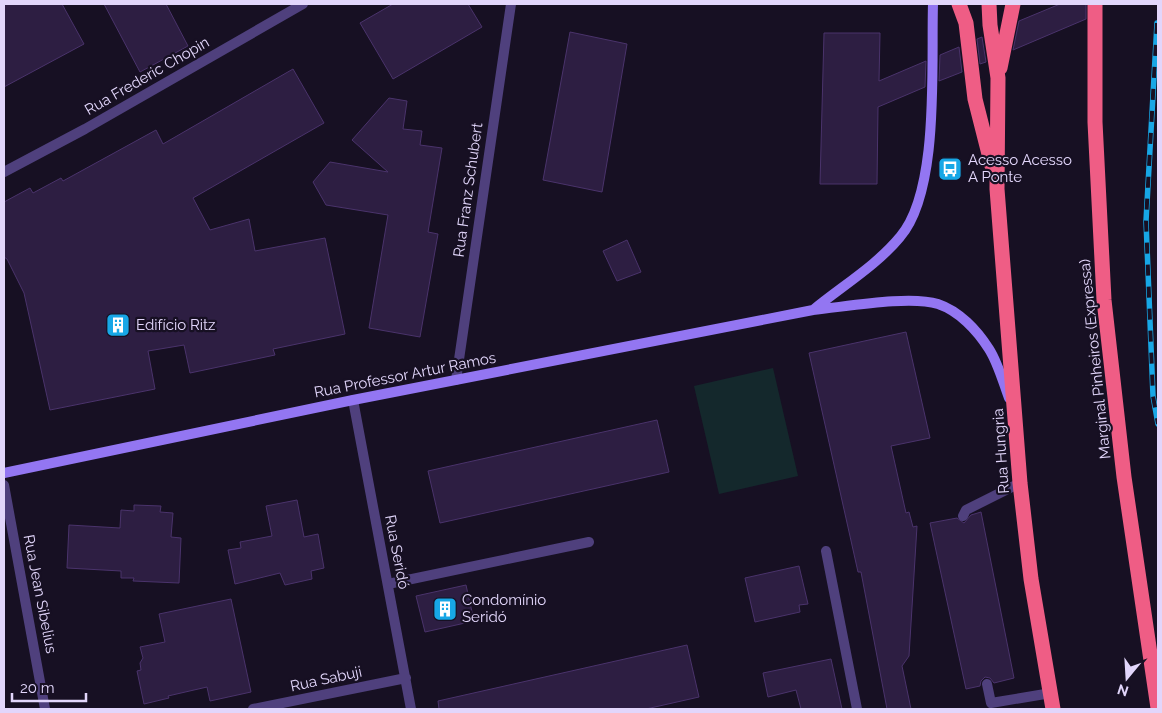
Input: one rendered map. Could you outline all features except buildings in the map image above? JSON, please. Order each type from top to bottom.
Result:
[{"type":"highway","points":[[959,4],[966,22],[975,99],[998,189]]},
{"type":"highway","points":[[989,4],[990,25],[998,78],[998,189]]},
{"type":"highway","points":[[998,78],[1013,4]]},
{"type":"highway","name":"Marginal Pinheiros (Expressa)","points":[[1095,4],[1095,122],[1104,300],[1124,477],[1158,708]]},
{"type":"highway","name":"Rua Hungria","points":[[998,189],[1020,483],[1031,579],[1053,709]]},
{"type":"street","name":"Rua Frederic Chopin","points":[[4,172],[85,129],[303,4]]},
{"type":"street","name":"Rua Franz Schubert","points":[[456,380],[511,4]]},
{"type":"street","name":"Rua Professor Artur Ramos","points":[[813,310],[874,263],[901,236],[918,206],[929,131],[933,4]]},
{"type":"street","name":"Rua Professor Artur Ramos","points":[[4,473],[353,400],[813,310],[918,301],[937,304],[954,312],[968,323],[989,348],[1016,415]]},
{"type":"street","name":"Rua Seridó","points":[[353,400],[411,709]]},
{"type":"street","points":[[963,516],[966,510],[1020,483]]},
{"type":"street","name":"Rua Jean Sibelius","points":[[4,485],[45,709]]},
{"type":"street","points":[[388,584],[589,542]]},
{"type":"street","points":[[826,551],[857,709]]},
{"type":"street","name":"Rua Sabuji","points":[[253,709],[406,678]]},
{"type":"street","points":[[987,684],[991,702],[1051,693]]},
{"type":"green space","points":[[773,368],[798,476],[719,494],[694,386]]},
{"type":"railway","points":[[1157,23],[1146,221],[1153,396],[1158,424]]},
{"type":"place","name":"Acesso Acesso A Ponte","points":[[950,169]]},
{"type":"place","name":"Edifício Ritz","points":[[118,325]]},
{"type":"place","name":"Condomínio Seridó","points":[[445,609]]}]
